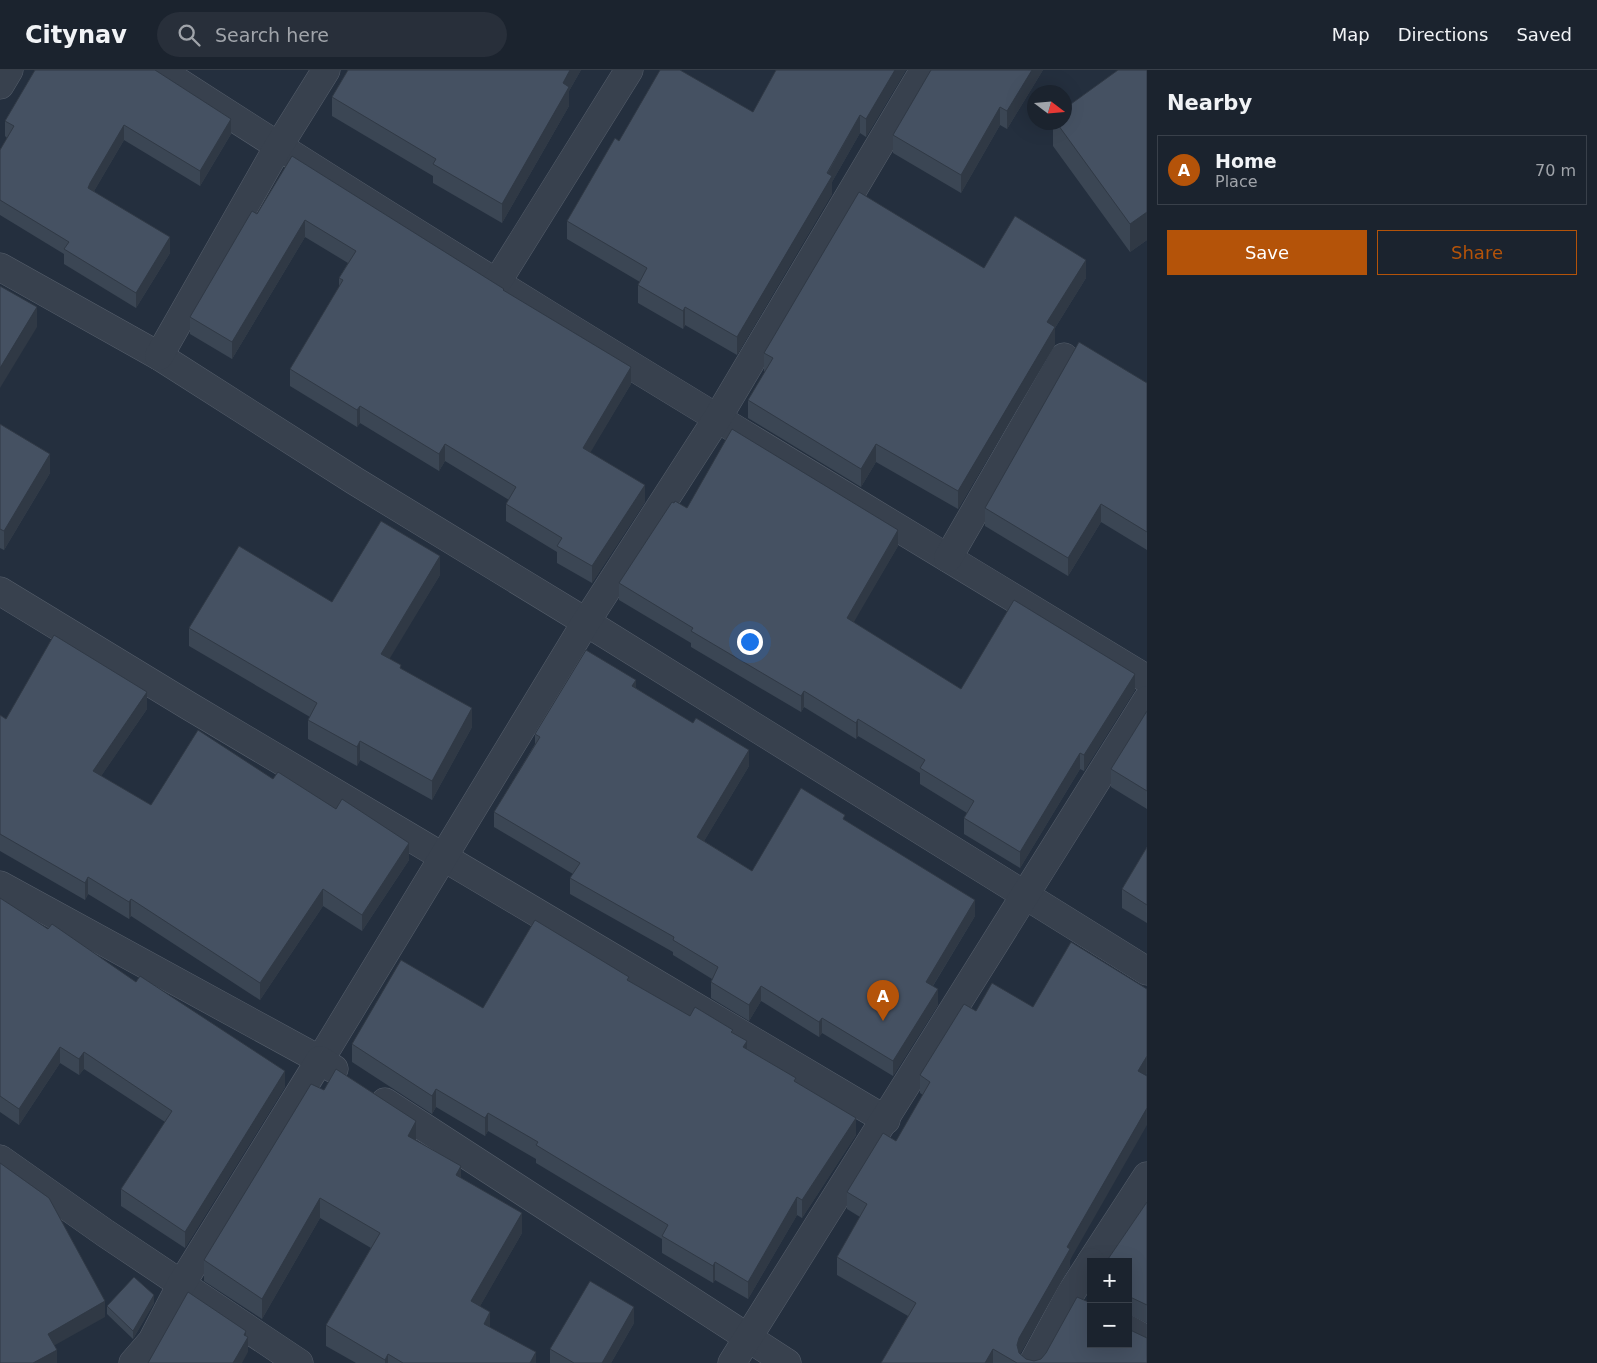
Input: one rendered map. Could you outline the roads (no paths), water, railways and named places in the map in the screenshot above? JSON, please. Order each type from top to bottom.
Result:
[{"type":"street","points":[[0,85],[9,70]]},
{"type":"street","points":[[160,70],[278,147],[496,282],[1147,679]]},
{"type":"street","points":[[159,356],[278,147],[326,70]]},
{"type":"street","points":[[496,282],[629,70]]},
{"type":"street","points":[[133,1363],[152,1340],[182,1283],[445,857],[586,622],[718,416],[924,70]]},
{"type":"street","points":[[0,267],[159,356],[355,481],[586,622],[1147,971]]},
{"type":"street","points":[[948,558],[1064,357]]},
{"type":"street","points":[[0,591],[189,706],[886,1120]]},
{"type":"street","points":[[732,1363],[886,1120],[1147,700]]},
{"type":"street","points":[[0,885],[320,1060],[787,1363]]},
{"type":"street","points":[[0,1159],[105,1233],[299,1363]]},
{"type":"street","points":[[1094,1258],[1147,1176]]},
{"type":"street","points":[[1033,1363],[1081,1299],[1087,1277]]},
{"type":"street","points":[[1132,1331],[1147,1340]]},
{"type":"place","name":"Home","points":[[883,1021]]}]
